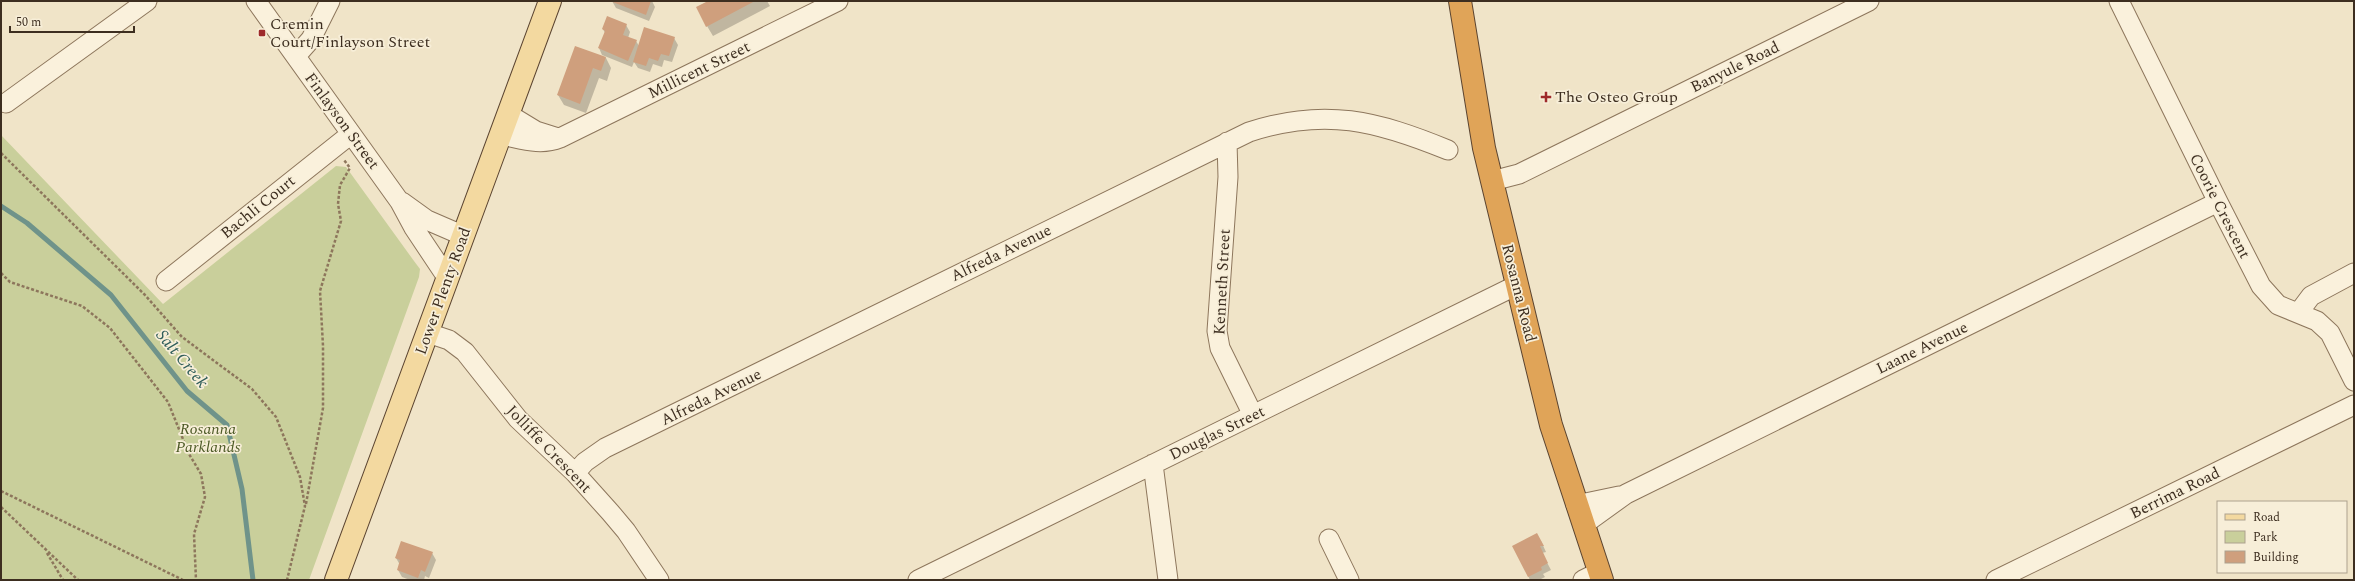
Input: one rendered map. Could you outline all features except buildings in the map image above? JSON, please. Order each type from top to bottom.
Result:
[{"type":"highway","name":"Rosanna Road","points":[[1460,1],[1476,109],[1492,181],[1551,425],[1580,515],[1595,577]]},
{"type":"main road","name":"Lower Plenty Road","points":[[336,580],[550,1]]},
{"type":"street","points":[[6,103],[147,1]]},
{"type":"street","name":"Finlayson Street","points":[[256,1],[400,202],[414,228],[448,279]]},
{"type":"street","points":[[296,56],[311,39],[330,1]]},
{"type":"street","name":"Millicent Street","points":[[501,134],[539,143],[547,143],[560,138],[838,1]]},
{"type":"street","name":"Banyule Road","points":[[1492,181],[1518,174],[1869,1]]},
{"type":"street","name":"Coorie Crescent","points":[[2119,1],[2261,286],[2278,305],[2299,312],[2317,321],[2330,333],[2354,381]]},
{"type":"street","points":[[508,114],[536,131],[560,138]]},
{"type":"street","name":"Alfreda Avenue","points":[[574,473],[585,462],[605,448],[1227,142],[1268,126],[1309,119],[1332,118],[1355,120],[1396,130],[1448,150]]},
{"type":"street","name":"Bachli Court","points":[[166,281],[351,134]]},
{"type":"street","name":"Kenneth Street","points":[[1227,142],[1228,177],[1217,331],[1220,348],[1253,415]]},
{"type":"street","name":"Finlayson Street","points":[[400,202],[427,220],[464,236]]},
{"type":"street","name":"Laane Avenue","points":[[1580,515],[1626,494],[2218,202]]},
{"type":"street","points":[[2299,312],[2311,296],[2354,273]]},
{"type":"street","name":"Douglas Street","points":[[918,580],[1517,286]]},
{"type":"street","name":"Jolliffe Crescent","points":[[428,333],[449,340],[465,352],[518,419],[574,473],[626,532],[659,580]]},
{"type":"street","name":"Berrima Road","points":[[1996,580],[2354,405]]},
{"type":"street","points":[[1153,464],[1168,580]]},
{"type":"street","points":[[1329,539],[1349,580]]},
{"type":"path","points":[[1,153],[145,295],[182,337],[252,389],[268,406],[276,416],[294,458],[300,477],[305,506]]},
{"type":"path","points":[[287,580],[305,506],[323,408],[324,346],[320,291],[341,221],[338,204],[340,185],[350,168]]},
{"type":"path","points":[[1,273],[10,282],[82,306],[110,328],[168,402],[189,454],[201,474],[205,497],[194,534],[196,580]]},
{"type":"path","points":[[1,490],[183,580]]},
{"type":"path","points":[[1,507],[78,580]]},
{"type":"path","points":[[46,550],[63,580]]},
{"type":"green space","name":"Rosanna Parklands","points":[[1,135],[163,304],[336,166],[346,167],[420,269],[419,277],[309,580],[1,580]]},
{"type":"waterway","name":"Salt Creek","points":[[1,206],[27,223],[111,295],[187,391],[227,425],[242,489],[253,580]]},
{"type":"place","name":"Cremin Court/Finlayson Street","points":[[262,33]]},
{"type":"place","name":"The Osteo Group","points":[[1546,97]]}]
